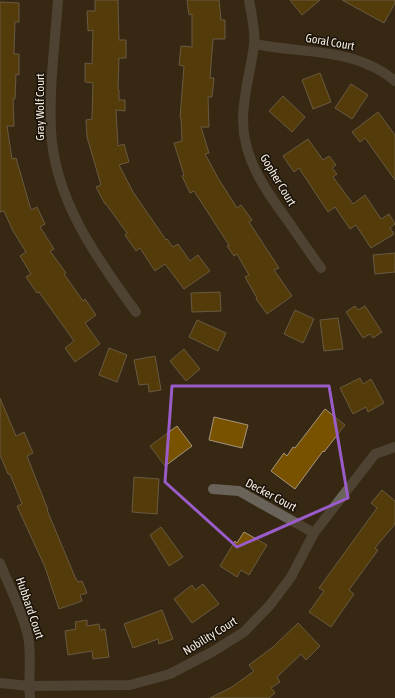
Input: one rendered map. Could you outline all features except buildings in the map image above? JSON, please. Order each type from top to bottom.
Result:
[{"type":"street","name":"Gray Wolf Court","points":[[58,0],[51,92],[51,131],[62,187],[76,219],[86,237],[136,312]]},
{"type":"street","name":"Gopher Court","points":[[249,0],[255,44],[245,89],[243,121],[246,146],[256,173],[270,196],[321,268]]},
{"type":"street","name":"Goral Court","points":[[255,44],[344,55],[377,68],[395,80]]},
{"type":"street","name":"Nobility Court","points":[[0,683],[29,686],[130,684],[170,674],[212,652],[244,632],[270,605],[291,577],[314,534],[374,454],[395,447]]},
{"type":"street","name":"Decker Court","points":[[213,489],[239,490],[314,534]]},
{"type":"street","name":"Hubbard Court","points":[[0,562],[21,613],[28,635],[30,651],[30,698]]},
{"type":"highlighted area","points":[[172,386],[329,386],[348,498],[237,547],[165,482]]}]
